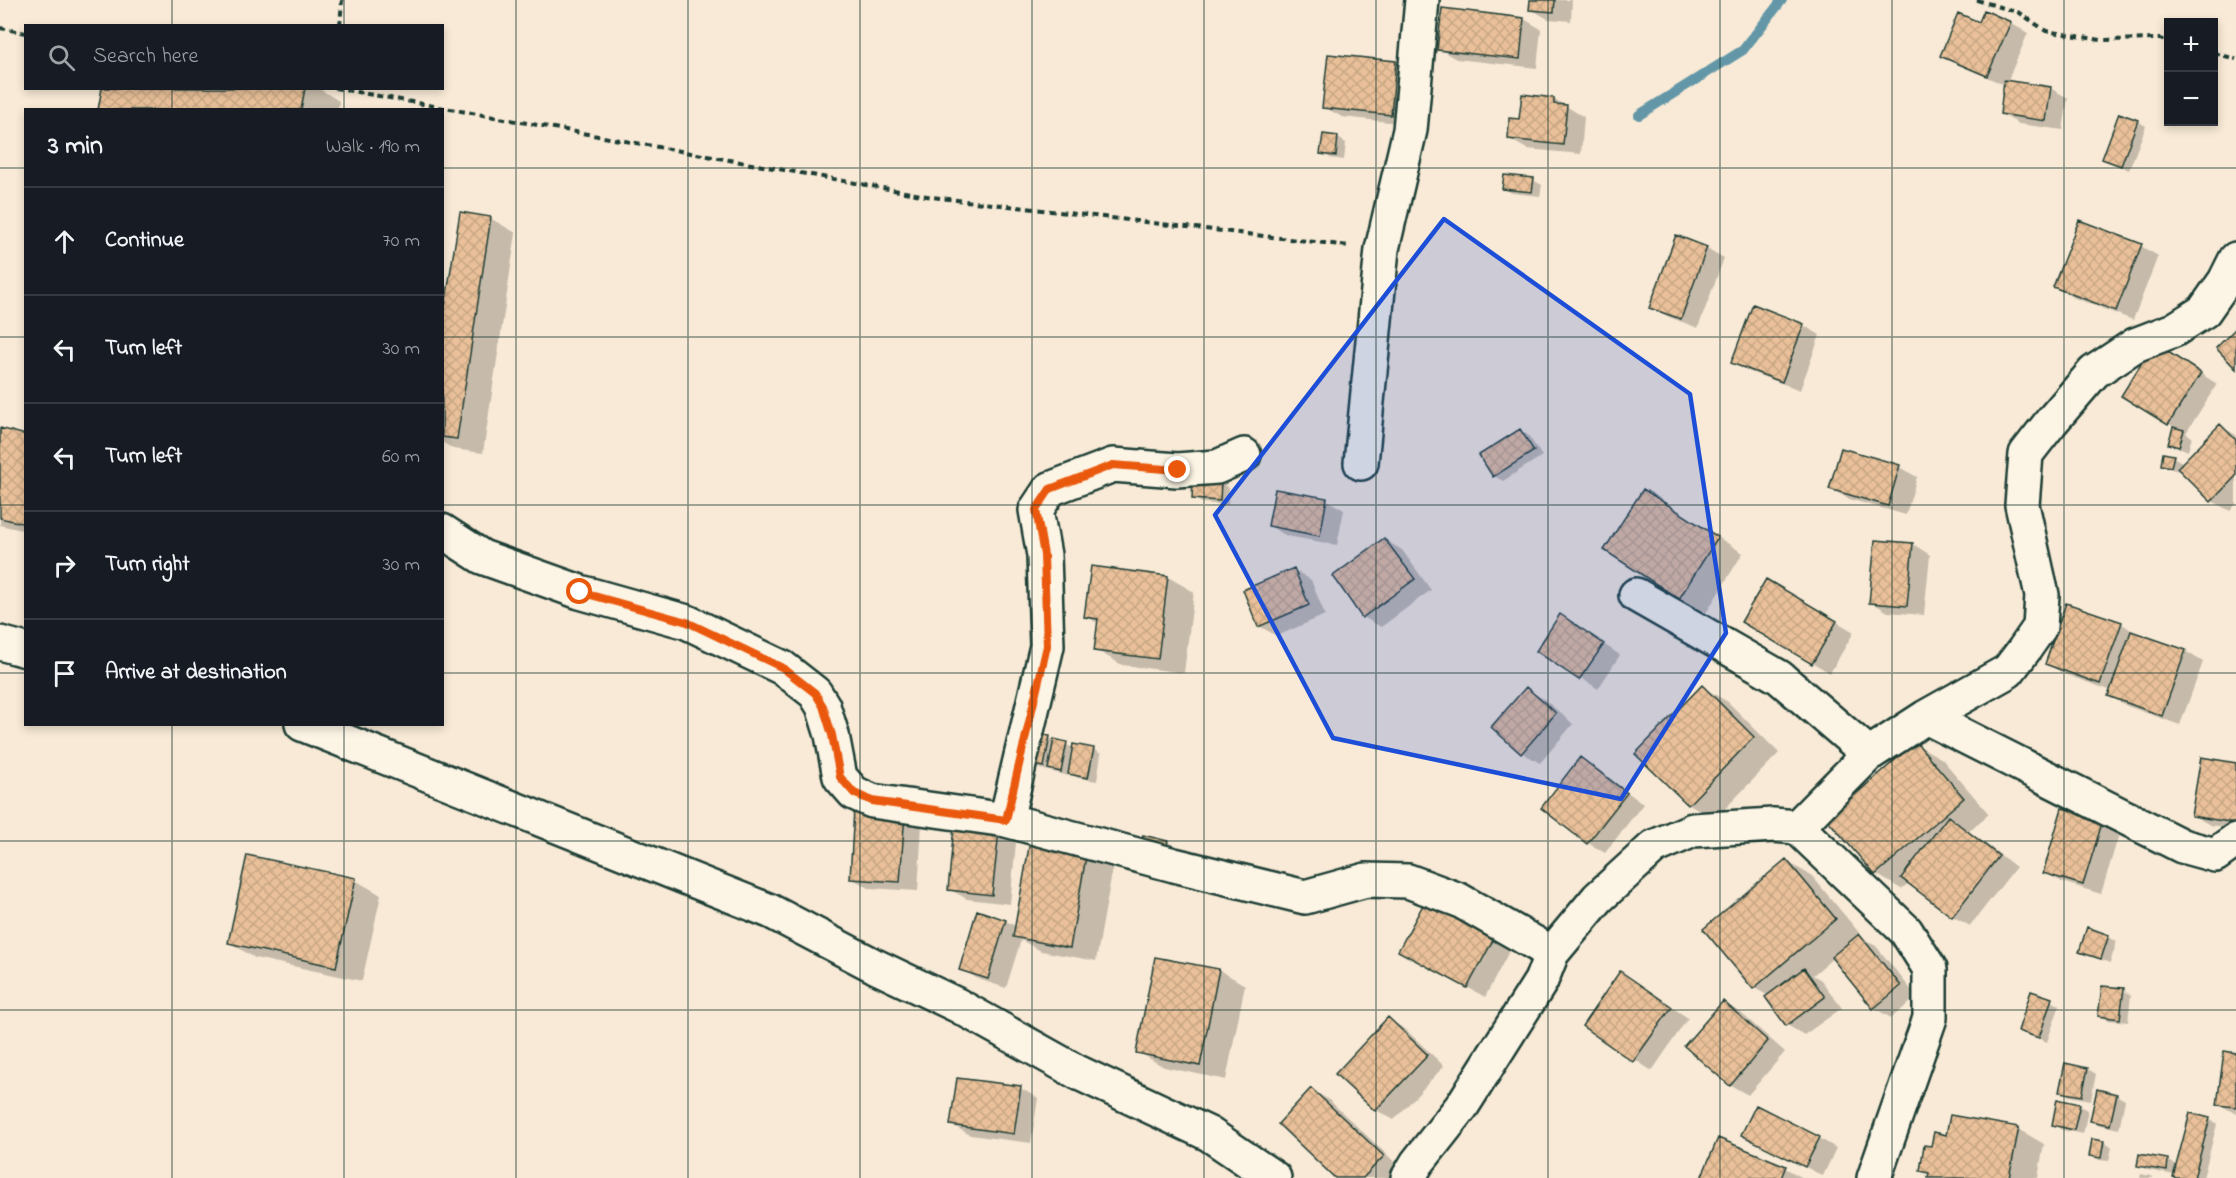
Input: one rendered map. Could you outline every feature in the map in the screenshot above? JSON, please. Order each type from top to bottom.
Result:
[{"type":"street","points":[[1361,463],[1382,249],[1410,130],[1422,0]]},
{"type":"street","points":[[1797,827],[1869,754],[1926,717],[2008,671],[2040,627],[2042,595],[2022,505],[2026,454],[2094,372],[2135,345],[2174,330],[2204,311],[2225,281],[2236,259]]},
{"type":"street","points":[[1006,820],[1047,646],[1044,555],[1036,510],[1040,503],[1050,489],[1113,465],[1178,470],[1217,468],[1244,455]]},
{"type":"street","points":[[444,532],[482,557],[580,592],[687,622],[783,668],[815,693],[819,699],[832,735],[840,777],[854,793],[872,801],[1006,820],[1305,897],[1366,880],[1408,881],[1460,900],[1552,953]]},
{"type":"street","points":[[1636,595],[1779,677],[1869,754]]},
{"type":"street","points":[[0,643],[24,649]]},
{"type":"street","points":[[1926,717],[2182,846],[2215,855],[2236,840]]},
{"type":"street","points":[[307,726],[770,911],[874,966],[957,1005],[1077,1072],[1209,1134],[1275,1178]]},
{"type":"street","points":[[1408,1178],[1417,1163],[1462,1106],[1541,981],[1552,953],[1598,898],[1654,847],[1693,830],[1773,825],[1797,827],[1906,931],[1930,969],[1930,1018],[1874,1178]]},
{"type":"path","points":[[340,24],[342,0]]},
{"type":"path","points":[[1977,0],[2020,13],[2046,31],[2101,40],[2164,40]]},
{"type":"path","points":[[0,28],[24,33]]},
{"type":"path","points":[[2218,54],[2236,59]]},
{"type":"path","points":[[353,90],[932,197],[1382,249]]},
{"type":"highlighted area","points":[[1444,219],[1690,394],[1726,633],[1621,799],[1333,738],[1215,515]]},
{"type":"building","points":[[1530,0],[1555,0],[1554,12],[1529,10]]},
{"type":"building","points":[[1442,8],[1524,18],[1520,59],[1437,50]]},
{"type":"building","points":[[1984,10],[2011,22],[1987,76],[1940,56],[1958,13],[1979,22]]},
{"type":"building","points":[[1328,54],[1396,61],[1391,115],[1322,108]]},
{"type":"building","points":[[2004,80],[2051,87],[2046,121],[2000,114]]},
{"type":"building","points":[[102,90],[305,90],[301,108],[98,108]]},
{"type":"building","points":[[1522,94],[1554,98],[1554,104],[1567,105],[1563,145],[1508,139],[1509,118],[1519,119]]},
{"type":"building","points":[[2119,113],[2138,120],[2121,166],[2102,159]]},
{"type":"building","points":[[1323,134],[1338,136],[1336,156],[1320,154]]},
{"type":"building","points":[[1504,175],[1534,178],[1532,192],[1502,189]]},
{"type":"building","points":[[460,212],[491,217],[457,439],[444,437],[444,312]]},
{"type":"building","points":[[2079,220],[2142,244],[2116,311],[2053,287]]},
{"type":"building","points":[[1676,235],[1707,247],[1681,319],[1649,308]]},
{"type":"building","points":[[1753,304],[1804,324],[1782,382],[1731,363]]},
{"type":"building","points":[[2236,328],[2236,369],[2216,348]]},
{"type":"building","points":[[2154,343],[2201,373],[2168,425],[2121,396]]},
{"type":"building","points":[[2220,424],[2236,440],[2236,476],[2211,502],[2177,468]]},
{"type":"building","points":[[2173,427],[2184,430],[2179,447],[2168,444]]},
{"type":"building","points":[[0,428],[24,434],[24,524],[0,518]]},
{"type":"building","points":[[1520,429],[1534,451],[1493,477],[1479,455]]},
{"type":"building","points":[[1841,448],[1900,465],[1888,506],[1829,489]]},
{"type":"building","points":[[2163,453],[2174,455],[2171,467],[2161,465]]},
{"type":"building","points":[[1193,479],[1221,482],[1220,501],[1192,499]]},
{"type":"building","points":[[1275,489],[1327,498],[1320,536],[1268,526]]},
{"type":"building","points":[[1643,489],[1718,537],[1679,599],[1604,550]]},
{"type":"building","points":[[1384,538],[1415,579],[1362,618],[1333,576]]},
{"type":"building","points":[[1875,540],[1913,543],[1907,606],[1869,603]]},
{"type":"building","points":[[1091,566],[1168,576],[1158,659],[1094,651],[1098,619],[1084,617]]},
{"type":"building","points":[[1294,568],[1309,605],[1258,627],[1243,590]]},
{"type":"building","points":[[1766,579],[1837,621],[1812,664],[1741,622]]},
{"type":"building","points":[[2066,603],[2122,622],[2100,684],[2045,664]]},
{"type":"building","points":[[1560,614],[1604,644],[1579,680],[1536,651]]},
{"type":"building","points":[[2131,631],[2186,650],[2162,716],[2108,696]]},
{"type":"building","points":[[1702,685],[1754,737],[1688,805],[1635,754]]},
{"type":"building","points":[[1526,687],[1556,713],[1521,754],[1491,727]]},
{"type":"building","points":[[1029,732],[1050,736],[1044,767],[1023,763]]},
{"type":"building","points":[[1054,739],[1067,742],[1061,772],[1048,769]]},
{"type":"building","points":[[1916,742],[1964,798],[1875,875],[1827,819]]},
{"type":"building","points":[[1073,744],[1094,748],[1088,778],[1068,774]]},
{"type":"building","points":[[1580,757],[1627,793],[1587,844],[1541,808]]},
{"type":"building","points":[[2201,757],[2236,763],[2236,823],[2191,816]]},
{"type":"building","points":[[2062,808],[2103,820],[2083,885],[2043,873]]},
{"type":"building","points":[[854,809],[905,813],[900,882],[850,879]]},
{"type":"building","points":[[1948,816],[1999,856],[1952,917],[1901,878]]},
{"type":"building","points":[[954,826],[999,831],[992,895],[948,890]]},
{"type":"building","points":[[1143,835],[1168,841],[1165,853],[1140,847]]},
{"type":"building","points":[[1030,841],[1087,851],[1070,948],[1013,937]]},
{"type":"building","points":[[247,855],[356,878],[336,967],[228,943]]},
{"type":"building","points":[[1786,859],[1836,919],[1753,989],[1703,929]]},
{"type":"building","points":[[1429,894],[1498,931],[1467,988],[1398,951]]},
{"type":"building","points":[[977,910],[1006,920],[988,979],[959,970]]},
{"type":"building","points":[[2087,927],[2109,935],[2101,959],[2079,952]]},
{"type":"building","points":[[1859,934],[1901,986],[1873,1009],[1831,957]]},
{"type":"building","points":[[1155,957],[1219,969],[1200,1066],[1136,1053]]},
{"type":"building","points":[[1804,968],[1825,997],[1786,1026],[1765,997]]},
{"type":"building","points":[[1620,971],[1672,1007],[1633,1062],[1582,1026]]},
{"type":"building","points":[[2102,986],[2124,988],[2120,1019],[2098,1016]]},
{"type":"building","points":[[2031,991],[2052,998],[2039,1038],[2018,1031]]},
{"type":"building","points":[[1723,1001],[1768,1041],[1730,1086],[1684,1046]]},
{"type":"building","points":[[1388,1017],[1428,1055],[1375,1111],[1335,1074]]},
{"type":"building","points":[[2224,1051],[2236,1053],[2236,1107],[2217,1105]]},
{"type":"building","points":[[2065,1063],[2088,1068],[2082,1096],[2059,1092]]},
{"type":"building","points":[[957,1078],[1021,1086],[1014,1134],[950,1125]]},
{"type":"building","points":[[1311,1088],[1384,1156],[1363,1178],[1335,1178],[1278,1124]]},
{"type":"building","points":[[2097,1089],[2117,1094],[2110,1125],[2090,1121]]},
{"type":"building","points":[[2057,1099],[2080,1104],[2074,1130],[2052,1125]]},
{"type":"building","points":[[1756,1105],[1820,1137],[1805,1167],[1741,1135]]},
{"type":"building","points":[[2190,1113],[2210,1118],[2194,1178],[2176,1178],[2173,1177]]},
{"type":"building","points":[[1950,1115],[2019,1127],[2009,1178],[1928,1178],[1929,1173],[1920,1171],[1924,1145],[1931,1146],[1934,1132],[1946,1135]]},
{"type":"building","points":[[1718,1138],[1786,1166],[1781,1178],[1701,1178]]},
{"type":"building","points":[[2092,1139],[2104,1141],[2101,1158],[2089,1156]]},
{"type":"building","points":[[2139,1154],[2168,1159],[2167,1171],[2137,1166]]},
{"type":"waterway","points":[[1639,115],[1743,50],[1782,0]]},
{"type":"route","points":[[580,592],[687,622],[783,668],[815,693],[823,706],[832,735],[840,777],[854,793],[872,801],[1006,820],[1047,646],[1044,555],[1036,510],[1050,489],[1113,465],[1178,470]]}]
